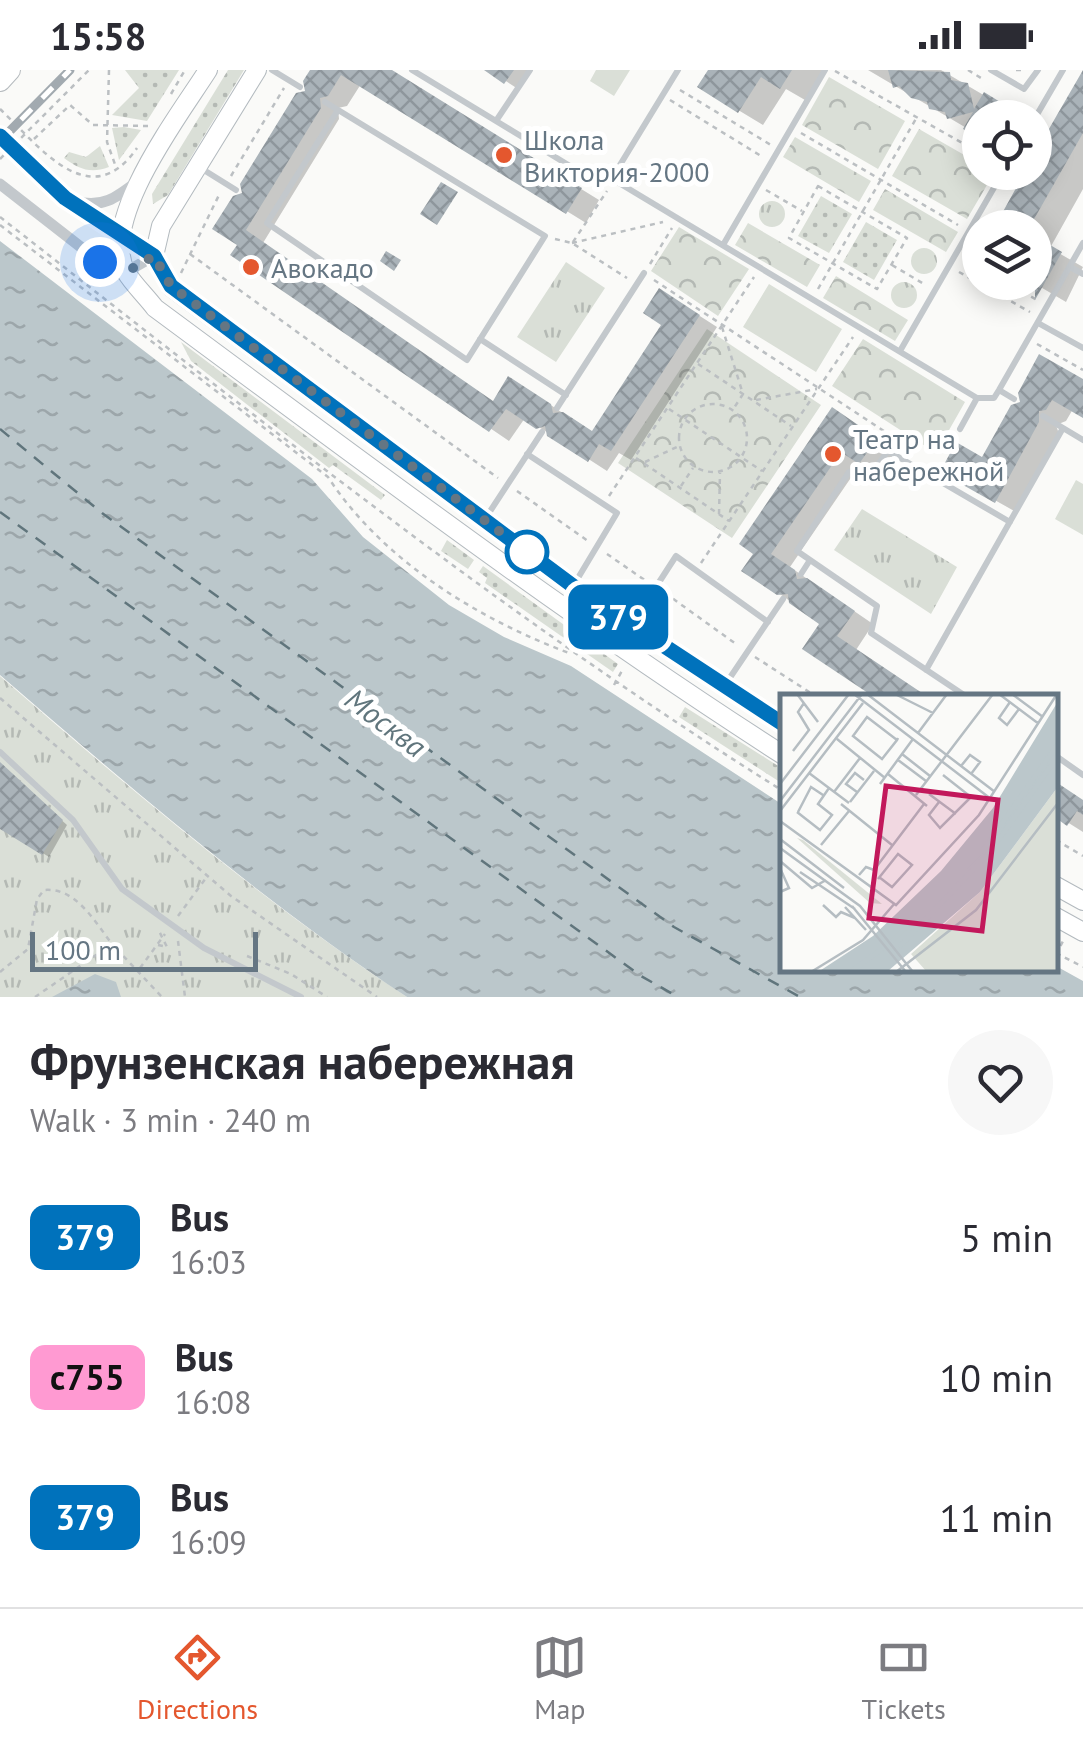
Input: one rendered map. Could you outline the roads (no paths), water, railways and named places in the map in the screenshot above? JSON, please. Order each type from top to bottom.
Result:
[{"type":"main road","points":[[0,80],[10,70]]},
{"type":"main road","points":[[208,70],[140,179],[127,208],[122,239],[126,272],[155,308],[631,657],[780,753]]},
{"type":"main road","points":[[257,70],[160,226],[154,256],[171,286],[573,586],[780,722]]},
{"type":"main road","points":[[1058,887],[1083,901]]},
{"type":"street","points":[[0,136],[65,198],[122,239],[154,256]]},
{"type":"street","points":[[65,198],[90,206],[112,201],[140,179]]},
{"type":"street","points":[[0,184],[100,262],[126,272],[154,256]]},
{"type":"lane","points":[[272,70],[300,87]]},
{"type":"lane","points":[[412,70],[588,177],[613,179],[986,401],[999,390],[1083,244]]},
{"type":"lane","points":[[496,121],[530,70]]},
{"type":"lane","points":[[613,179],[678,70]]},
{"type":"lane","points":[[723,245],[826,70]]},
{"type":"lane","points":[[991,70],[1024,89],[1038,70]]},
{"type":"lane","points":[[1046,100],[1063,70]]},
{"type":"lane","points":[[324,102],[338,110],[545,236],[467,360],[267,223],[338,110]]},
{"type":"lane","points":[[198,166],[236,190]]},
{"type":"lane","points":[[900,352],[993,190]]},
{"type":"lane","points":[[261,206],[272,214]]},
{"type":"lane","points":[[1070,266],[1083,274]]},
{"type":"lane","points":[[557,408],[644,273]]},
{"type":"lane","points":[[1039,320],[1083,348]]},
{"type":"lane","points":[[480,339],[566,395]]},
{"type":"lane","points":[[999,390],[1014,399]]},
{"type":"lane","points":[[960,428],[977,398]]},
{"type":"lane","points":[[1042,416],[1083,440]]},
{"type":"lane","points":[[926,670],[1063,428]]},
{"type":"lane","points":[[484,521],[542,432]]},
{"type":"lane","points":[[962,694],[872,633],[877,606],[797,551],[849,472],[874,470],[888,451],[1010,522]]},
{"type":"lane","points":[[528,454],[617,513],[573,586]]},
{"type":"lane","points":[[631,626],[676,556],[768,622]]},
{"type":"lane","points":[[801,574],[810,560]]},
{"type":"lane","points":[[724,686],[783,600]]},
{"type":"lane","points":[[0,752],[73,820],[122,889],[174,928],[301,997]]},
{"type":"lane","points":[[1058,757],[1083,775]]},
{"type":"water","name":"Москва","points":[[0,241],[312,479],[363,537],[449,605],[504,637],[571,666],[780,803],[780,972],[1058,972],[1058,967],[1083,981],[1083,997],[407,997],[199,843],[0,675]]},
{"type":"water","points":[[95,974],[116,982],[121,997],[52,997]]},
{"type":"railway","points":[[0,141],[70,70]]},
{"type":"place","name":"Школа Виктория-2000","points":[[504,155]]},
{"type":"place","name":"Авокадо","points":[[251,267]]},
{"type":"place","name":"Театр на набережной","points":[[833,454]]}]
